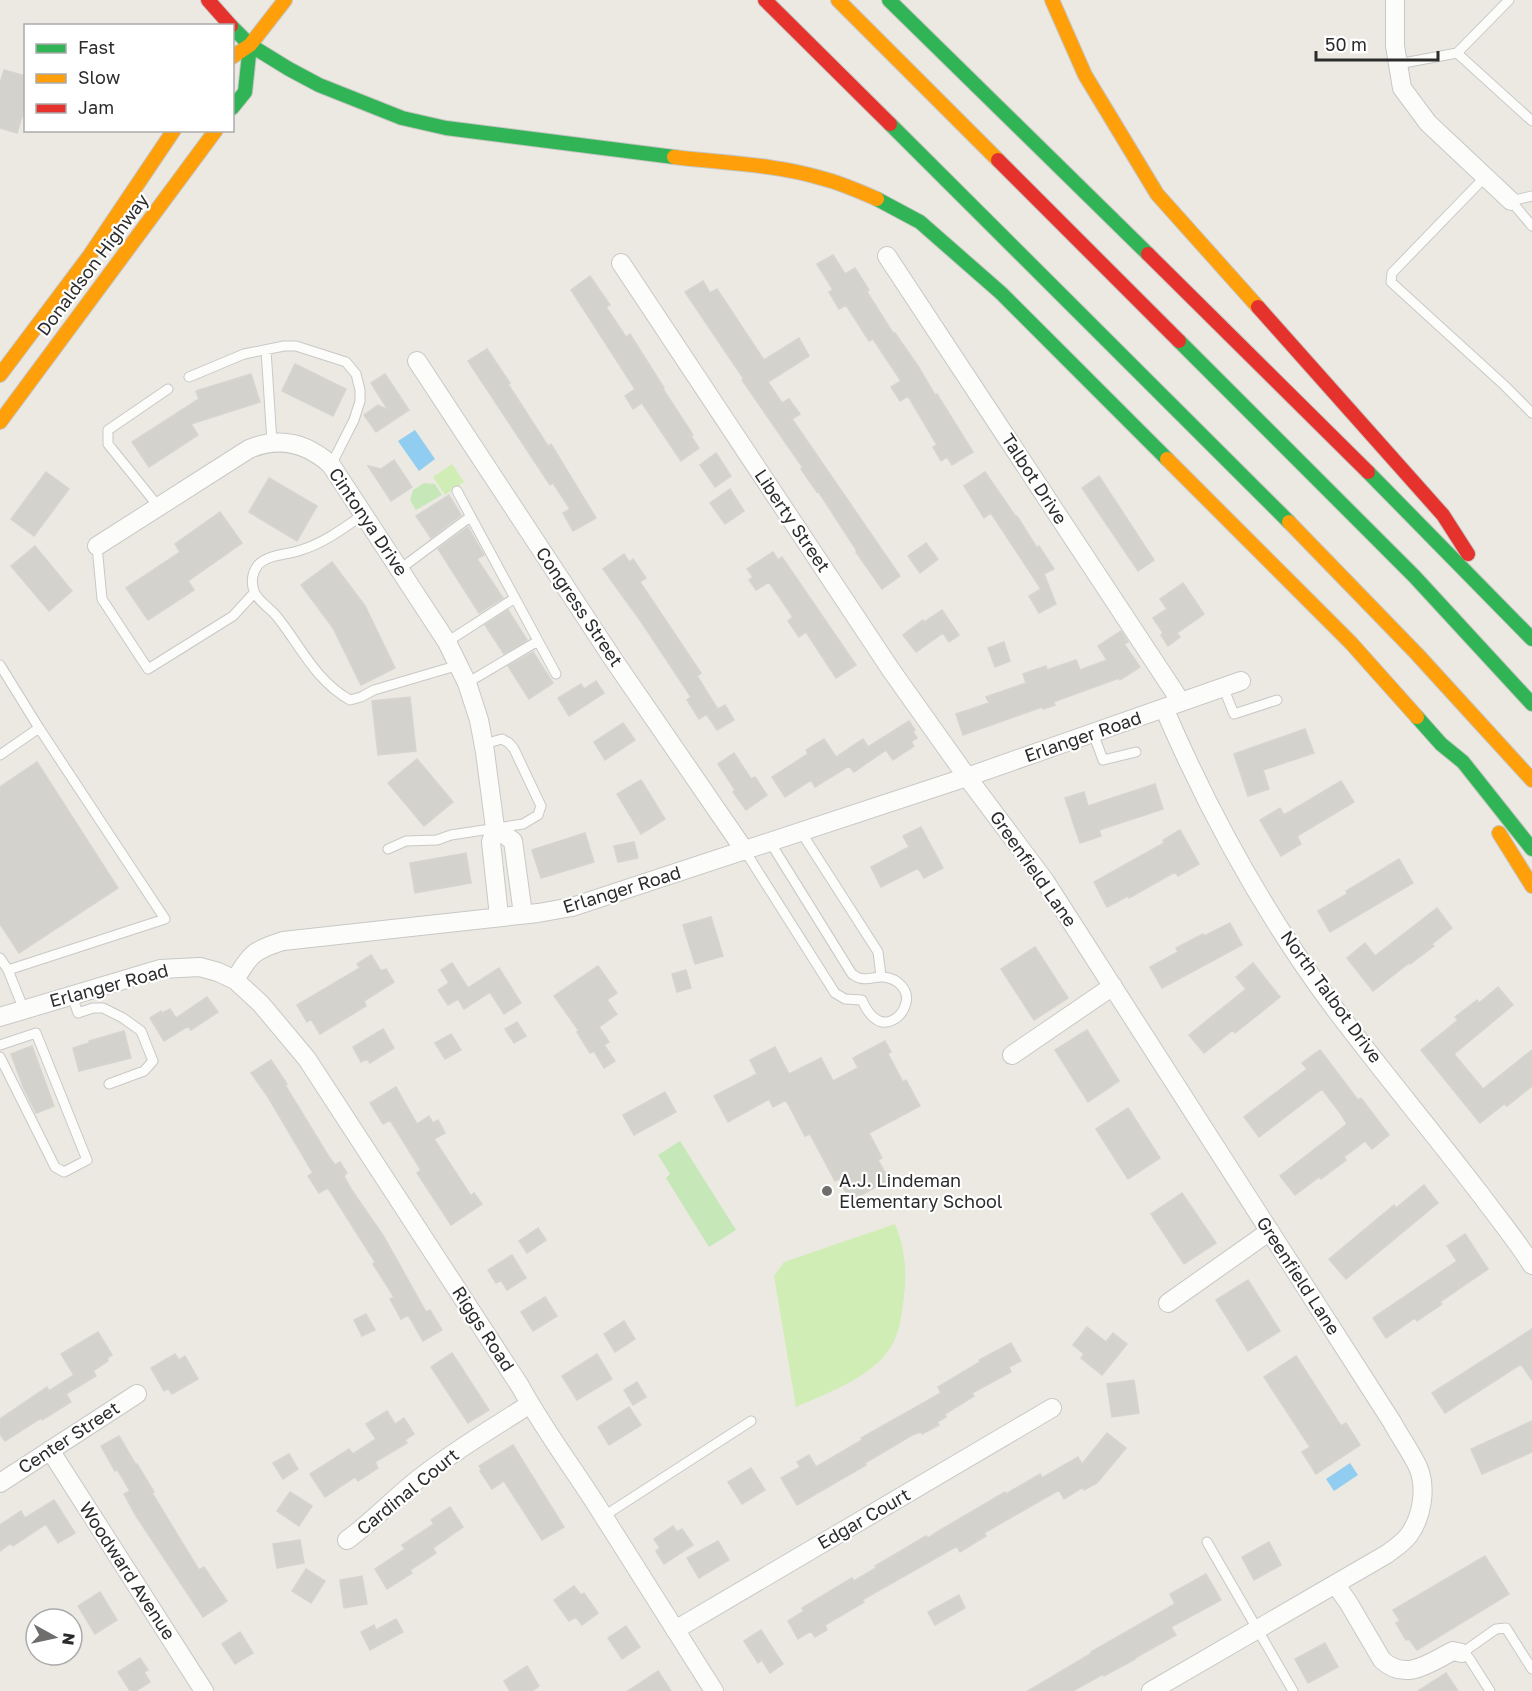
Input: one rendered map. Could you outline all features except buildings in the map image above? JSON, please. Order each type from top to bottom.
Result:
[{"type":"main road","points":[[208,0],[230,24]]},
{"type":"main road","points":[[234,56],[250,45],[285,0]]},
{"type":"main road","points":[[765,0],[1104,335],[1382,615],[1532,780]]},
{"type":"main road","points":[[838,0],[1414,576],[1532,704]]},
{"type":"main road","points":[[889,0],[1211,314],[1532,639]]},
{"type":"main road","points":[[1052,0],[1085,75],[1157,194],[1443,515],[1497,602]]},
{"type":"main road","points":[[234,28],[250,45],[289,69],[319,85],[402,118],[446,128],[777,169],[819,177],[850,187],[886,203],[920,222],[1001,293],[1351,642],[1441,744],[1532,886]]},
{"type":"main road","points":[[234,106],[245,92],[250,45]]},
{"type":"main road","name":"Donaldson Highway","points":[[0,375],[47,314],[173,132]]},
{"type":"main road","name":"Donaldson Highway","points":[[0,422],[215,132]]},
{"type":"main road","points":[[1441,744],[1463,762],[1532,849]]},
{"type":"street","points":[[1395,0],[1395,46],[1402,88],[1428,123],[1511,201]]},
{"type":"street","name":"Talbot Drive","points":[[887,256],[1173,705]]},
{"type":"street","name":"Liberty Street","points":[[621,263],[891,670],[967,777]]},
{"type":"street","name":"Congress Street","points":[[417,361],[613,659],[745,851]]},
{"type":"street","name":"Cintonya Drive","points":[[97,546],[259,444],[272,442],[308,448],[331,465],[447,642],[467,683],[484,744],[495,828],[491,842],[499,916]]},
{"type":"street","name":"Erlanger Road","points":[[0,1017],[160,969],[200,967],[235,980],[244,963],[261,947],[283,940],[572,907],[967,777],[1241,681]]},
{"type":"street","name":"North Talbot Drive","points":[[1173,705],[1185,757],[1212,812],[1260,899],[1331,1002],[1532,1265]]},
{"type":"street","name":"Greenfield Lane","points":[[967,777],[1045,881],[1113,986],[1392,1422],[1418,1469],[1423,1486],[1417,1521],[1401,1544],[1150,1691]]},
{"type":"street","points":[[495,828],[513,841],[523,914]]},
{"type":"street","name":"Riggs Road","points":[[235,980],[261,1004],[307,1059],[604,1516],[714,1691]]},
{"type":"street","points":[[1012,1055],[1113,986]]},
{"type":"street","points":[[1168,1303],[1270,1232]]},
{"type":"street","name":"Center Street","points":[[0,1482],[137,1394]]},
{"type":"street","name":"Cardinal Court","points":[[347,1540],[447,1457],[530,1404]]},
{"type":"street","name":"Edgar Court","points":[[675,1630],[1053,1408]]},
{"type":"street","name":"Woodward Avenue","points":[[50,1450],[204,1691]]},
{"type":"street","points":[[1335,1584],[1382,1660],[1390,1668],[1409,1671],[1453,1651],[1462,1653]]},
{"type":"lane","points":[[1398,64],[1457,53],[1509,0]]},
{"type":"lane","points":[[1457,53],[1532,121]]},
{"type":"lane","points":[[1485,177],[1392,273],[1391,282],[1504,384],[1532,413]]},
{"type":"lane","points":[[1532,196],[1511,201],[1532,226]]},
{"type":"lane","points":[[189,377],[244,354],[296,346],[346,362],[356,374],[360,401],[354,420],[331,465]]},
{"type":"lane","points":[[266,350],[272,442]]},
{"type":"lane","points":[[158,506],[108,444],[108,430],[168,389]]},
{"type":"lane","points":[[457,491],[556,674]]},
{"type":"lane","points":[[364,514],[318,544],[270,558],[259,564],[252,578],[254,593],[278,617],[317,674],[350,700],[374,690],[459,665]]},
{"type":"lane","points":[[400,569],[470,517]]},
{"type":"lane","points":[[97,546],[102,599],[148,669],[233,616],[254,593]]},
{"type":"lane","points":[[447,642],[514,598]]},
{"type":"lane","points":[[467,683],[538,641]]},
{"type":"lane","points":[[0,665],[165,919],[8,970]]},
{"type":"lane","points":[[1223,687],[1234,714],[1277,699]]},
{"type":"lane","points":[[0,755],[39,728]]},
{"type":"lane","points":[[1093,733],[1103,760],[1136,752]]},
{"type":"lane","points":[[388,849],[406,841],[437,840],[451,835],[523,824],[538,815],[540,806],[514,749],[502,739],[484,744]]},
{"type":"lane","points":[[801,832],[878,952],[881,976]]},
{"type":"lane","points":[[745,851],[835,993],[845,999],[861,1000],[867,1012],[875,1019],[886,1022],[900,1015],[907,1000],[906,990],[900,984],[881,976],[866,979],[852,974],[770,842]]},
{"type":"lane","points":[[0,958],[8,970],[24,1010]]},
{"type":"lane","points":[[72,996],[78,1014],[93,1008],[103,1008],[123,1018],[141,1031],[153,1060],[144,1071],[109,1084]]},
{"type":"lane","points":[[0,1045],[36,1033],[87,1160],[64,1172],[55,1167],[0,1057]]},
{"type":"lane","points":[[604,1516],[752,1421]]},
{"type":"lane","points":[[1207,1542],[1293,1691]]},
{"type":"lane","points":[[1490,1691],[1470,1658],[1462,1653],[1496,1629],[1506,1628],[1532,1669]]},
{"type":"green space","points":[[452,464],[464,482],[445,495],[433,477]]},
{"type":"green space","points":[[424,483],[435,484],[442,495],[416,510],[410,500],[413,490]]},
{"type":"green space","points":[[680,1141],[736,1230],[709,1247],[666,1178],[670,1174],[658,1155]]},
{"type":"green space","points":[[895,1224],[903,1251],[905,1278],[900,1322],[892,1345],[874,1366],[862,1375],[796,1407],[774,1276],[784,1262]]},
{"type":"water","points":[[415,430],[435,459],[419,471],[398,441]]},
{"type":"water","points":[[1350,1463],[1358,1475],[1334,1491],[1326,1479]]},
{"type":"traffic: fast","points":[[889,0],[1148,254]]},
{"type":"traffic: fast","points":[[234,29],[250,45],[319,85],[402,118],[446,128],[674,157]]},
{"type":"traffic: fast","points":[[234,106],[245,92],[250,45]]},
{"type":"traffic: fast","points":[[890,124],[1289,522]]},
{"type":"traffic: fast","points":[[877,199],[920,222],[1001,293],[1167,459]]},
{"type":"traffic: fast","points":[[1179,341],[1414,576],[1532,704]]},
{"type":"traffic: fast","points":[[1368,472],[1532,639]]},
{"type":"traffic: fast","points":[[1417,717],[1441,744],[1463,762],[1532,849]]},
{"type":"traffic: slow","points":[[234,56],[250,45],[285,0]]},
{"type":"traffic: slow","points":[[838,0],[998,160]]},
{"type":"traffic: slow","points":[[1052,0],[1085,75],[1157,194],[1258,307]]},
{"type":"traffic: slow","points":[[0,375],[90,255],[173,132]]},
{"type":"traffic: slow","points":[[0,422],[215,132]]},
{"type":"traffic: slow","points":[[674,157],[803,173],[843,185],[877,199]]},
{"type":"traffic: slow","points":[[1167,459],[1351,643],[1417,717]]},
{"type":"traffic: slow","points":[[1289,522],[1417,654],[1532,780]]},
{"type":"traffic: slow","points":[[1499,833],[1532,886]]},
{"type":"traffic: jam","points":[[208,0],[229,24]]},
{"type":"traffic: jam","points":[[765,0],[890,124]]},
{"type":"traffic: jam","points":[[998,160],[1179,341]]},
{"type":"traffic: jam","points":[[1148,254],[1368,472]]},
{"type":"traffic: jam","points":[[1258,307],[1443,515],[1468,554]]},
{"type":"place","name":"A.J. Lindeman Elementary School","points":[[827,1191]]}]
